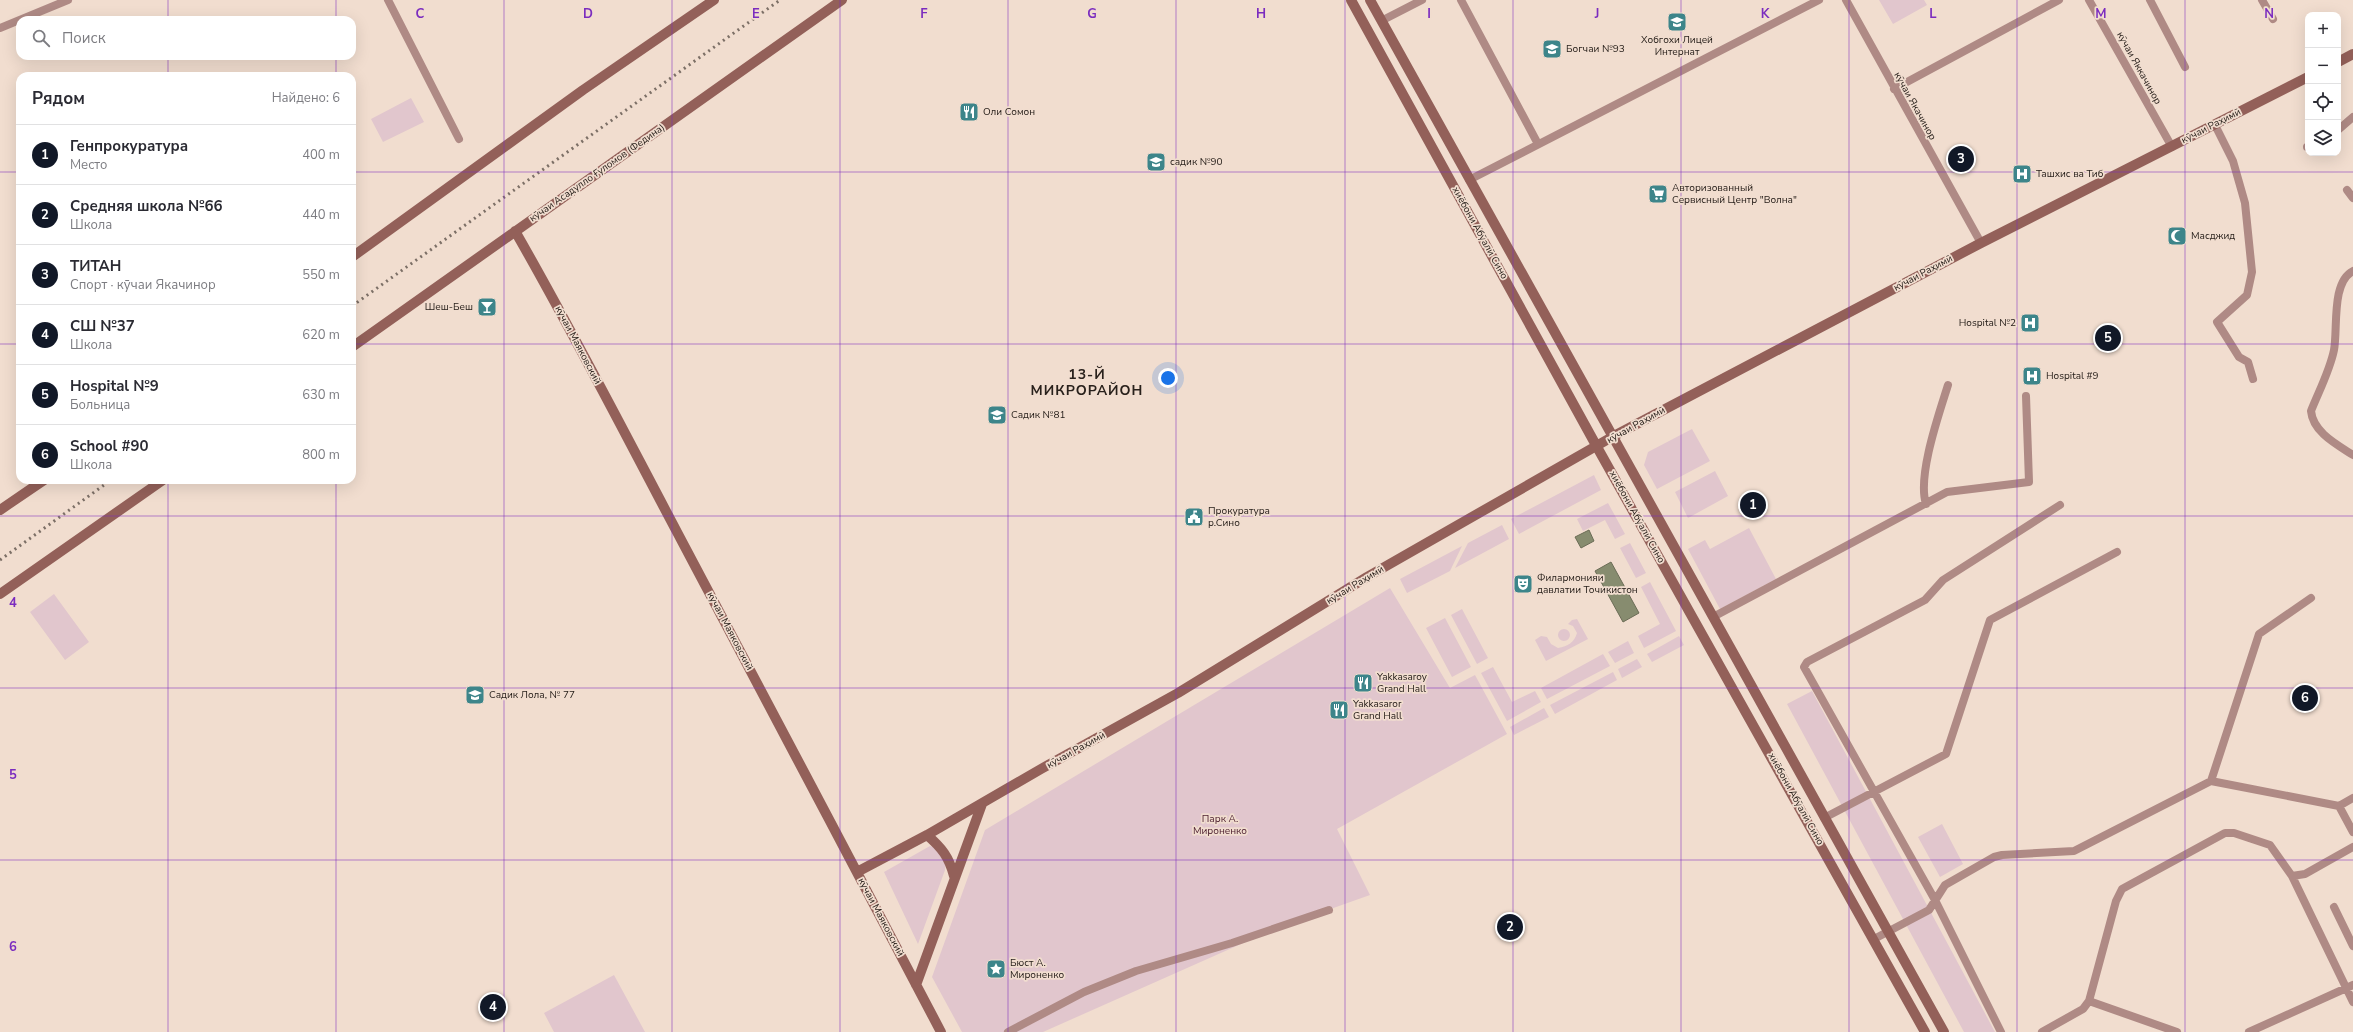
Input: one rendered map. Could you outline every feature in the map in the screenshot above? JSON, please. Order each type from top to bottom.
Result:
[{"type":"street","points":[[29,16],[68,0]]},
{"type":"street","points":[[388,0],[459,139]]},
{"type":"street","points":[[356,254],[583,90],[714,0]]},
{"type":"street","name":"кӯчаи Асадулло Ғуломов (Федина)","points":[[356,343],[842,0]]},
{"type":"street","name":"хиёбони Абӯалӣ Сино","points":[[1351,0],[1597,447],[1925,1032]]},
{"type":"street","name":"хиёбони Абӯалӣ Сино","points":[[1370,0],[1612,438],[1944,1032]]},
{"type":"street","points":[[1381,21],[1422,0]]},
{"type":"street","points":[[1462,0],[1538,144]]},
{"type":"street","points":[[1469,180],[1819,0]]},
{"type":"street","name":"кӯчаи Якачинор","points":[[1846,0],[1894,89],[1981,243]]},
{"type":"street","points":[[1894,89],[2059,0]]},
{"type":"street","name":"кӯчаи Яккачинор","points":[[2089,0],[2172,146]]},
{"type":"street","points":[[2150,0],[2186,67]]},
{"type":"street","points":[[2262,0],[2273,19]]},
{"type":"street","points":[[0,28],[16,21]]},
{"type":"street","points":[[2341,60],[2353,54]]},
{"type":"street","name":"кӯчаи Раҳимӣ","points":[[857,872],[927,835],[1178,693],[1431,536],[1612,438],[1981,243],[2305,79]]},
{"type":"street","points":[[2341,127],[2353,117]]},
{"type":"street","points":[[2215,124],[2233,161],[2245,203],[2252,272],[2247,295],[2217,322],[2239,357],[2248,362],[2253,378]]},
{"type":"street","points":[[2347,190],[2353,198]]},
{"type":"street","name":"кӯчаи Маяковский","points":[[515,231],[612,409],[941,1032]]},
{"type":"street","points":[[2353,271],[2349,273],[2339,292],[2334,350],[2311,411],[2312,421],[2319,430],[2353,455]]},
{"type":"street","points":[[1926,504],[1923,493],[1926,471],[1934,428],[1948,385]]},
{"type":"street","points":[[1713,617],[1947,492],[2029,482],[2026,396]]},
{"type":"street","points":[[0,510],[38,484]]},
{"type":"street","points":[[0,594],[157,484]]},
{"type":"street","points":[[2001,1032],[1935,900],[1804,666],[1807,662],[1925,600],[1943,580],[2060,505]]},
{"type":"street","points":[[1824,818],[1946,754],[1990,620],[2117,552]]},
{"type":"street","points":[[2211,781],[2259,634],[2311,598]]},
{"type":"street","points":[[1874,939],[1929,910],[1945,885],[1994,857],[2002,855],[2074,851],[2211,781],[2339,806],[2353,798]]},
{"type":"street","points":[[916,985],[954,876],[982,804]]},
{"type":"street","points":[[2339,806],[2353,832]]},
{"type":"street","points":[[2042,1032],[2074,1015],[2089,1001],[2116,901],[2122,889],[2225,833],[2234,833],[2270,845],[2292,876],[2350,986],[2353,1002]]},
{"type":"street","points":[[927,835],[942,848],[950,860],[954,876]]},
{"type":"street","points":[[2292,876],[2305,874],[2353,847]]},
{"type":"street","points":[[2334,907],[2353,946]]},
{"type":"street","points":[[1008,1032],[1084,992],[1136,971],[1232,943],[1329,910]]},
{"type":"street","points":[[2250,1032],[2350,986]]},
{"type":"street","points":[[2089,1001],[2177,1032]]},
{"type":"green space","points":[[1879,0],[1924,0],[1927,5],[1893,24]]},
{"type":"green space","points":[[411,98],[424,122],[383,142],[371,119]]},
{"type":"green space","points":[[1692,429],[1710,461],[1657,489],[1644,465],[1648,452]]},
{"type":"green space","points":[[1715,471],[1728,496],[1688,518],[1675,492]]},
{"type":"green space","points":[[1594,475],[1601,490],[1519,534],[1511,519]]},
{"type":"green space","points":[[1608,503],[1625,534],[1615,539],[1605,520],[1583,531],[1577,519]]},
{"type":"green space","points":[[1502,525],[1509,539],[1455,568],[1468,543]]},
{"type":"green space","points":[[1749,528],[1776,579],[1720,609],[1688,549],[1705,540],[1710,549]]},
{"type":"green space","points":[[1630,543],[1646,573],[1636,578],[1620,548]]},
{"type":"green space","points":[[1462,546],[1450,571],[1407,593],[1400,579]]},
{"type":"green space","points":[[1650,582],[1676,631],[1644,648],[1638,636],[1660,624],[1641,587]]},
{"type":"green space","name":"Парк А. Мироненко","points":[[1390,588],[1450,688],[1475,675],[1507,734],[1337,829],[1370,895],[1277,928],[1043,1032],[962,1032],[932,977],[985,830]]},
{"type":"green space","points":[[54,594],[89,642],[65,660],[30,612]]},
{"type":"green space","points":[[1462,609],[1488,658],[1477,664],[1451,615]]},
{"type":"green space","points":[[1445,618],[1471,667],[1452,677],[1426,628]]},
{"type":"green space","points":[[1577,619],[1588,639],[1546,661],[1535,640],[1541,636],[1547,637],[1551,644],[1558,648],[1568,645],[1572,642],[1577,633],[1573,626],[1568,624],[1572,620]]},
{"type":"green space","points":[[1564,629],[1568,631],[1570,635],[1568,639],[1564,641],[1560,639],[1558,635],[1560,631]]},
{"type":"green space","points":[[1679,636],[1684,645],[1652,662],[1647,654]]},
{"type":"green space","points":[[1628,641],[1634,653],[1615,663],[1608,652]]},
{"type":"green space","points":[[1603,654],[1610,666],[1547,699],[1541,688]]},
{"type":"green space","points":[[1637,659],[1642,667],[1622,678],[1618,669]]},
{"type":"green space","points":[[1493,667],[1512,702],[1535,691],[1541,702],[1507,721],[1481,673]]},
{"type":"green space","points":[[1613,672],[1617,680],[1555,714],[1550,705]]},
{"type":"green space","points":[[1812,691],[1995,1032],[1964,1032],[1787,704]]},
{"type":"green space","points":[[1544,708],[1549,717],[1514,735],[1510,727]]},
{"type":"green space","points":[[1942,824],[1963,864],[1940,877],[1918,837]]},
{"type":"green space","points":[[930,846],[939,849],[946,860],[945,870],[918,944],[884,872]]},
{"type":"green space","points":[[614,975],[645,1032],[554,1032],[544,1013]]},
{"type":"shaded area","points":[[1589,530],[1594,541],[1581,548],[1575,537]]},
{"type":"shaded area","points":[[1611,562],[1639,613],[1623,622],[1595,571]]},
{"type":"railway","points":[[356,303],[780,0]]},
{"type":"railway","points":[[0,560],[105,484]]},
{"type":"place","name":"Хобгохи Лицей Интернат","points":[[1677,22]]},
{"type":"place","name":"Богчаи №93","points":[[1552,49]]},
{"type":"place","name":"Оли Сомон","points":[[969,112]]},
{"type":"place","name":"ТИТАН","points":[[1961,159]]},
{"type":"place","name":"садик №90","points":[[1156,162]]},
{"type":"place","name":"Ташхис ва Тиб","points":[[2022,174]]},
{"type":"place","name":"Авторизованный Сервисный Центр \"Волна\"","points":[[1658,194]]},
{"type":"place","name":"Масджид","points":[[2177,236]]},
{"type":"place","name":"Шеш-Беш","points":[[487,307]]},
{"type":"place","name":"Hospital №2","points":[[2030,323]]},
{"type":"place","name":"Hospital №9","points":[[2108,338]]},
{"type":"place","name":"Hospital #9","points":[[2032,376]]},
{"type":"place","name":"Садик №81","points":[[997,415]]},
{"type":"place","name":"Генпрокуратура","points":[[1753,505]]},
{"type":"place","name":"Прокуратура р.Сино","points":[[1194,517]]},
{"type":"place","name":"Филармонияи давлатии Точикистон","points":[[1523,584]]},
{"type":"place","name":"Yakkasaroy Grand Hall","points":[[1363,683]]},
{"type":"place","name":"Садик Лола, № 77","points":[[475,695]]},
{"type":"place","name":"School #90","points":[[2305,698]]},
{"type":"place","name":"Yakkasaror Grand Hall","points":[[1339,710]]},
{"type":"place","name":"Средняя школа №66","points":[[1510,927]]},
{"type":"place","name":"Бюст А. Мироненко","points":[[996,969]]},
{"type":"place","name":"СШ №37","points":[[493,1007]]},
{"type":"district","name":"13-Й МИКРОРАЙОН","points":[[1087,382]]}]
